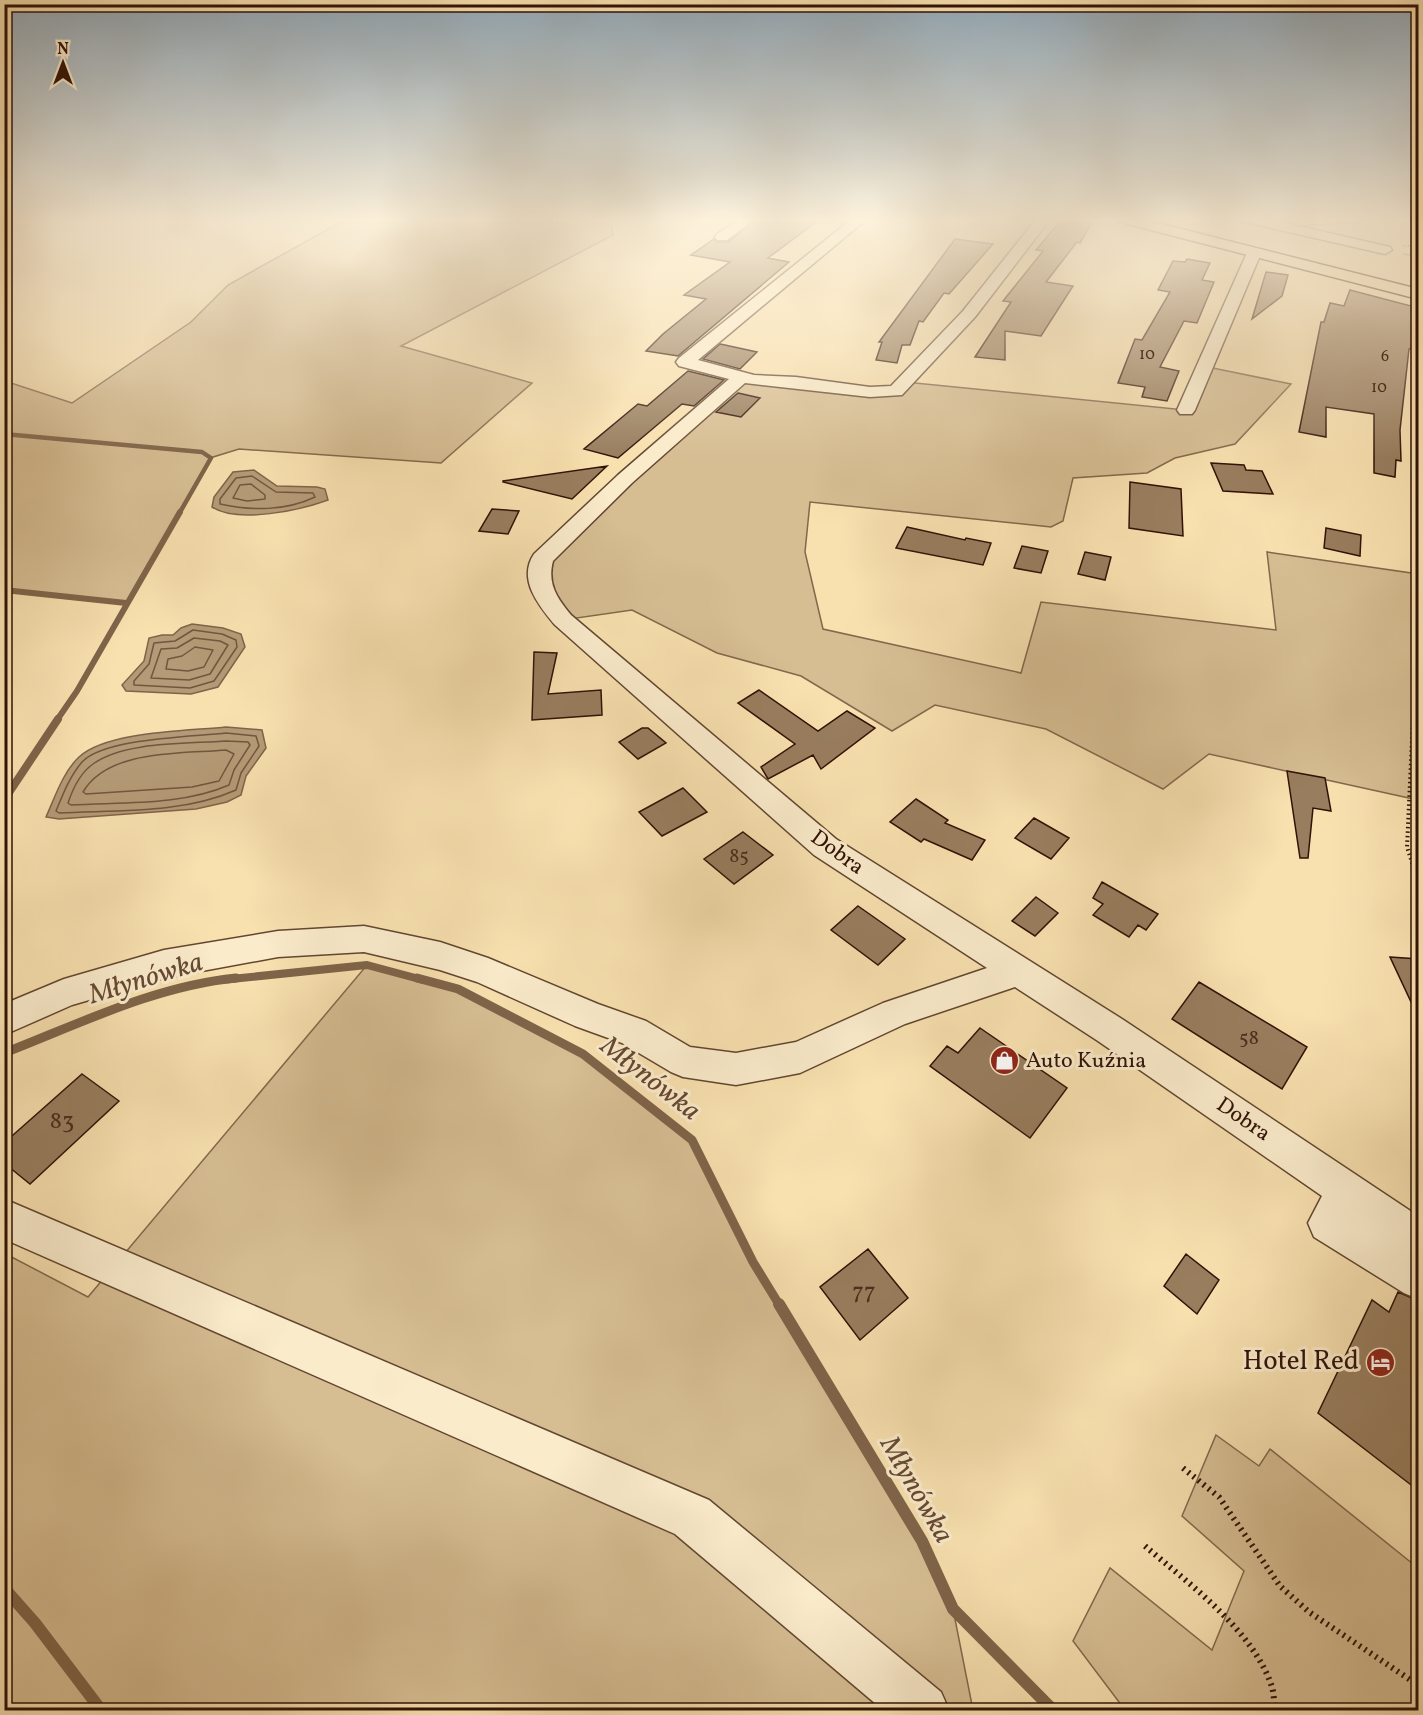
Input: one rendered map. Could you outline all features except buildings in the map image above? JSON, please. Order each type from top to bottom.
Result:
[{"type":"street","points":[[763,298],[685,362],[741,377],[870,392],[896,391],[981,298]]},
{"type":"street","points":[[1186,410],[1234,298]]},
{"type":"street","name":"Dobra","points":[[741,377],[625,479],[551,549],[542,559],[538,571],[543,594],[564,620],[825,848],[1110,1030],[1419,1239]]},
{"type":"street","points":[[4,1020],[64,993],[164,964],[278,944],[364,939],[440,956],[488,972],[576,1011],[634,1032],[682,1061],[736,1069],[800,1057],[895,1013],[1017,972]]},
{"type":"street","points":[[1347,1190],[1328,1223],[1419,1279]]},
{"type":"street","points":[[4,1219],[692,1517],[924,1710]]},
{"type":"path","points":[[1419,629],[1407,848],[1419,881]]},
{"type":"path","points":[[1183,1468],[1219,1497],[1280,1586],[1309,1612],[1419,1685]]},
{"type":"path","points":[[1145,1546],[1232,1626],[1250,1646],[1267,1673],[1276,1698],[1275,1710]]},
{"type":"shaded area","points":[[215,298],[493,298],[401,346],[532,383],[441,463],[239,449],[210,458],[126,603],[5,591],[5,381],[72,403],[191,322]]},
{"type":"shaded area","points":[[1203,366],[1291,384],[1235,444],[1175,458],[1147,473],[1073,478],[1063,521],[1051,527],[810,502],[805,552],[823,629],[1021,673],[1041,602],[1276,630],[1267,552],[1418,574],[1418,800],[1209,754],[1163,789],[1046,729],[935,705],[892,731],[801,676],[717,653],[632,610],[563,620],[542,559],[741,377],[870,392],[905,382],[1185,410]]},
{"type":"shaded area","points":[[367,965],[458,989],[583,1054],[692,1140],[753,1262],[922,1541],[953,1609],[973,1710],[5,1710],[4,1253],[88,1297]]},
{"type":"shaded area","points":[[1216,1435],[1259,1466],[1270,1449],[1418,1568],[1418,1710],[1125,1710],[1073,1641],[1110,1568],[1212,1650],[1244,1571],[1182,1516]]},
{"type":"water","points":[[254,470],[277,486],[325,489],[328,500],[270,514],[237,514],[223,512],[212,507],[214,497],[233,472]]},
{"type":"water","points":[[192,624],[223,628],[241,634],[245,647],[218,687],[191,694],[126,691],[122,685],[144,661],[149,638],[173,635],[181,628]]},
{"type":"water","points":[[226,727],[262,730],[266,748],[246,776],[241,795],[227,802],[196,809],[59,819],[46,817],[68,770],[79,757],[92,748],[128,737]]},
{"type":"waterway","points":[[4,434],[202,452],[211,458],[179,514]]},
{"type":"waterway","points":[[57,720],[77,691],[180,512]]},
{"type":"waterway","points":[[4,590],[126,603]]},
{"type":"waterway","points":[[4,800],[58,719]]},
{"type":"waterway","name":"Młynówka","points":[[221,980],[367,965],[423,980]]},
{"type":"waterway","name":"Młynówka","points":[[221,980],[236,978]]},
{"type":"waterway","name":"Młynówka","points":[[417,978],[458,989],[583,1054],[692,1140],[753,1262],[780,1306]]},
{"type":"waterway","name":"Młynówka","points":[[4,1053],[147,998],[176,989],[221,980]]},
{"type":"waterway","name":"Młynówka","points":[[779,1304],[922,1541],[953,1609],[1053,1710]]},
{"type":"waterway","points":[[4,1588],[35,1623],[101,1710]]},
{"type":"place","name":"Auto Kuźnia","points":[[1005,1061]]},
{"type":"place","name":"Hotel Red","points":[[1380,1362]]}]
